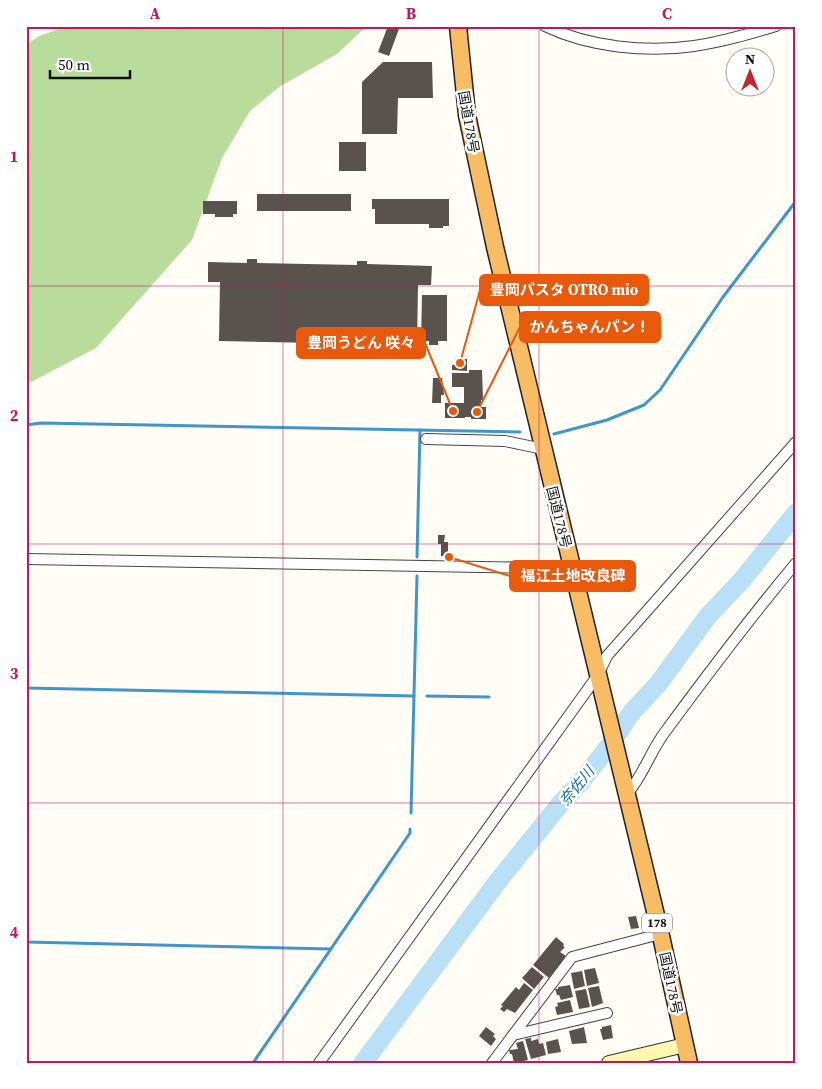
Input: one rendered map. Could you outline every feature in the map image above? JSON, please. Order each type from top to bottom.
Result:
[{"type":"highway","name":"国道178号","points":[[458,26],[463,91],[471,139],[495,247],[542,449],[600,680],[689,1063]]},
{"type":"main road","points":[[609,1063],[685,1045]]},
{"type":"street","points":[[545,26],[596,43],[672,49],[717,42],[776,26]]},
{"type":"street","points":[[426,439],[504,441],[542,449]]},
{"type":"street","points":[[319,1063],[600,680],[607,656],[796,442]]},
{"type":"street","points":[[26,559],[544,568],[571,566]]},
{"type":"street","points":[[625,789],[635,785],[663,735],[766,598],[796,563]]},
{"type":"street","points":[[492,1063],[572,957],[660,934]]},
{"type":"street","points":[[514,1035],[608,1013]]},
{"type":"green space","points":[[68,26],[367,26],[337,54],[279,87],[250,111],[222,158],[192,240],[96,348],[26,383],[26,45],[39,36]]},
{"type":"building","points":[[388,26],[400,26],[389,56],[378,52]]},
{"type":"building","points":[[383,62],[432,62],[433,98],[398,98],[397,134],[362,134],[362,82]]},
{"type":"building","points":[[339,142],[366,142],[366,171],[339,171]]},
{"type":"building","points":[[257,194],[351,194],[351,211],[257,211]]},
{"type":"building","points":[[372,199],[449,199],[449,226],[429,228],[429,224],[375,224],[375,209],[372,209]]},
{"type":"building","points":[[203,201],[237,201],[237,214],[233,214],[233,217],[215,217],[215,214],[203,214]]},
{"type":"building","points":[[247,259],[257,259],[257,263],[357,265],[357,261],[367,261],[367,264],[432,266],[431,285],[418,285],[417,345],[219,341],[220,282],[208,282],[208,262],[247,263]]},
{"type":"building","points":[[422,295],[447,295],[447,341],[438,341],[438,345],[429,345],[429,341],[421,341]]},
{"type":"building","points":[[455,359],[467,359],[467,371],[452,370],[452,365],[455,365]]},
{"type":"building","points":[[469,370],[482,370],[483,400],[481,400],[481,407],[486,407],[486,419],[471,419],[471,417],[445,418],[445,403],[464,403],[464,387],[452,387],[452,373],[469,373]]},
{"type":"building","points":[[433,378],[442,378],[444,395],[441,395],[441,403],[432,403]]},
{"type":"building","points":[[438,535],[445,535],[444,542],[448,542],[448,556],[441,556],[441,544],[438,544]]},
{"type":"building","points":[[636,916],[639,928],[631,929],[628,917]]},
{"type":"building","points":[[556,937],[564,944],[563,946],[565,947],[560,952],[566,956],[549,978],[533,965]]},
{"type":"building","points":[[532,967],[544,977],[534,989],[522,978]]},
{"type":"building","points":[[595,968],[599,983],[587,986],[584,970]]},
{"type":"building","points":[[582,971],[585,986],[574,989],[571,973]]},
{"type":"building","points":[[524,983],[533,990],[515,1013],[507,1009],[504,1012],[500,1009],[503,1006],[501,1005],[516,987],[519,990]]},
{"type":"building","points":[[570,985],[573,997],[561,1000],[555,989]]},
{"type":"building","points":[[599,986],[603,1003],[592,1007],[588,988]]},
{"type":"building","points":[[586,989],[590,1007],[579,1009],[575,991]]},
{"type":"building","points":[[570,1000],[573,1012],[557,1015],[555,1007],[558,1006],[557,1003]]},
{"type":"building","points":[[611,1025],[613,1038],[603,1040],[600,1029]]},
{"type":"building","points":[[486,1027],[495,1034],[493,1036],[496,1039],[491,1046],[479,1036]]},
{"type":"building","points":[[584,1027],[587,1043],[572,1044],[569,1031]]},
{"type":"building","points":[[531,1038],[531,1041],[538,1039],[539,1044],[543,1043],[546,1055],[531,1059],[525,1039]]},
{"type":"building","points":[[558,1039],[561,1052],[548,1054],[546,1042]]},
{"type":"building","points":[[523,1041],[528,1060],[514,1063],[509,1050],[518,1049],[516,1043]]},
{"type":"waterway","points":[[554,434],[607,420],[644,405],[660,390],[723,297],[796,201]]},
{"type":"waterway","points":[[26,425],[41,423],[520,432]]},
{"type":"waterway","points":[[417,557],[420,430]]},
{"type":"waterway","name":"奈佐川","points":[[363,1063],[498,881],[561,803],[580,783],[609,746],[632,712],[658,684],[708,616],[742,580],[796,513]]},
{"type":"waterway","points":[[411,813],[417,576]]},
{"type":"waterway","points":[[26,688],[414,696]]},
{"type":"waterway","points":[[427,696],[489,697]]},
{"type":"waterway","points":[[253,1063],[410,833],[410,829]]},
{"type":"waterway","points":[[26,942],[330,949]]},
{"type":"place","name":"豊岡パスタ OTRO mio","points":[[460,363]]},
{"type":"place","name":"豊岡うどん 咲々","points":[[453,411]]},
{"type":"place","name":"かんちゃんパン！","points":[[477,412]]},
{"type":"place","name":"福江土地改良碑","points":[[449,557]]}]
